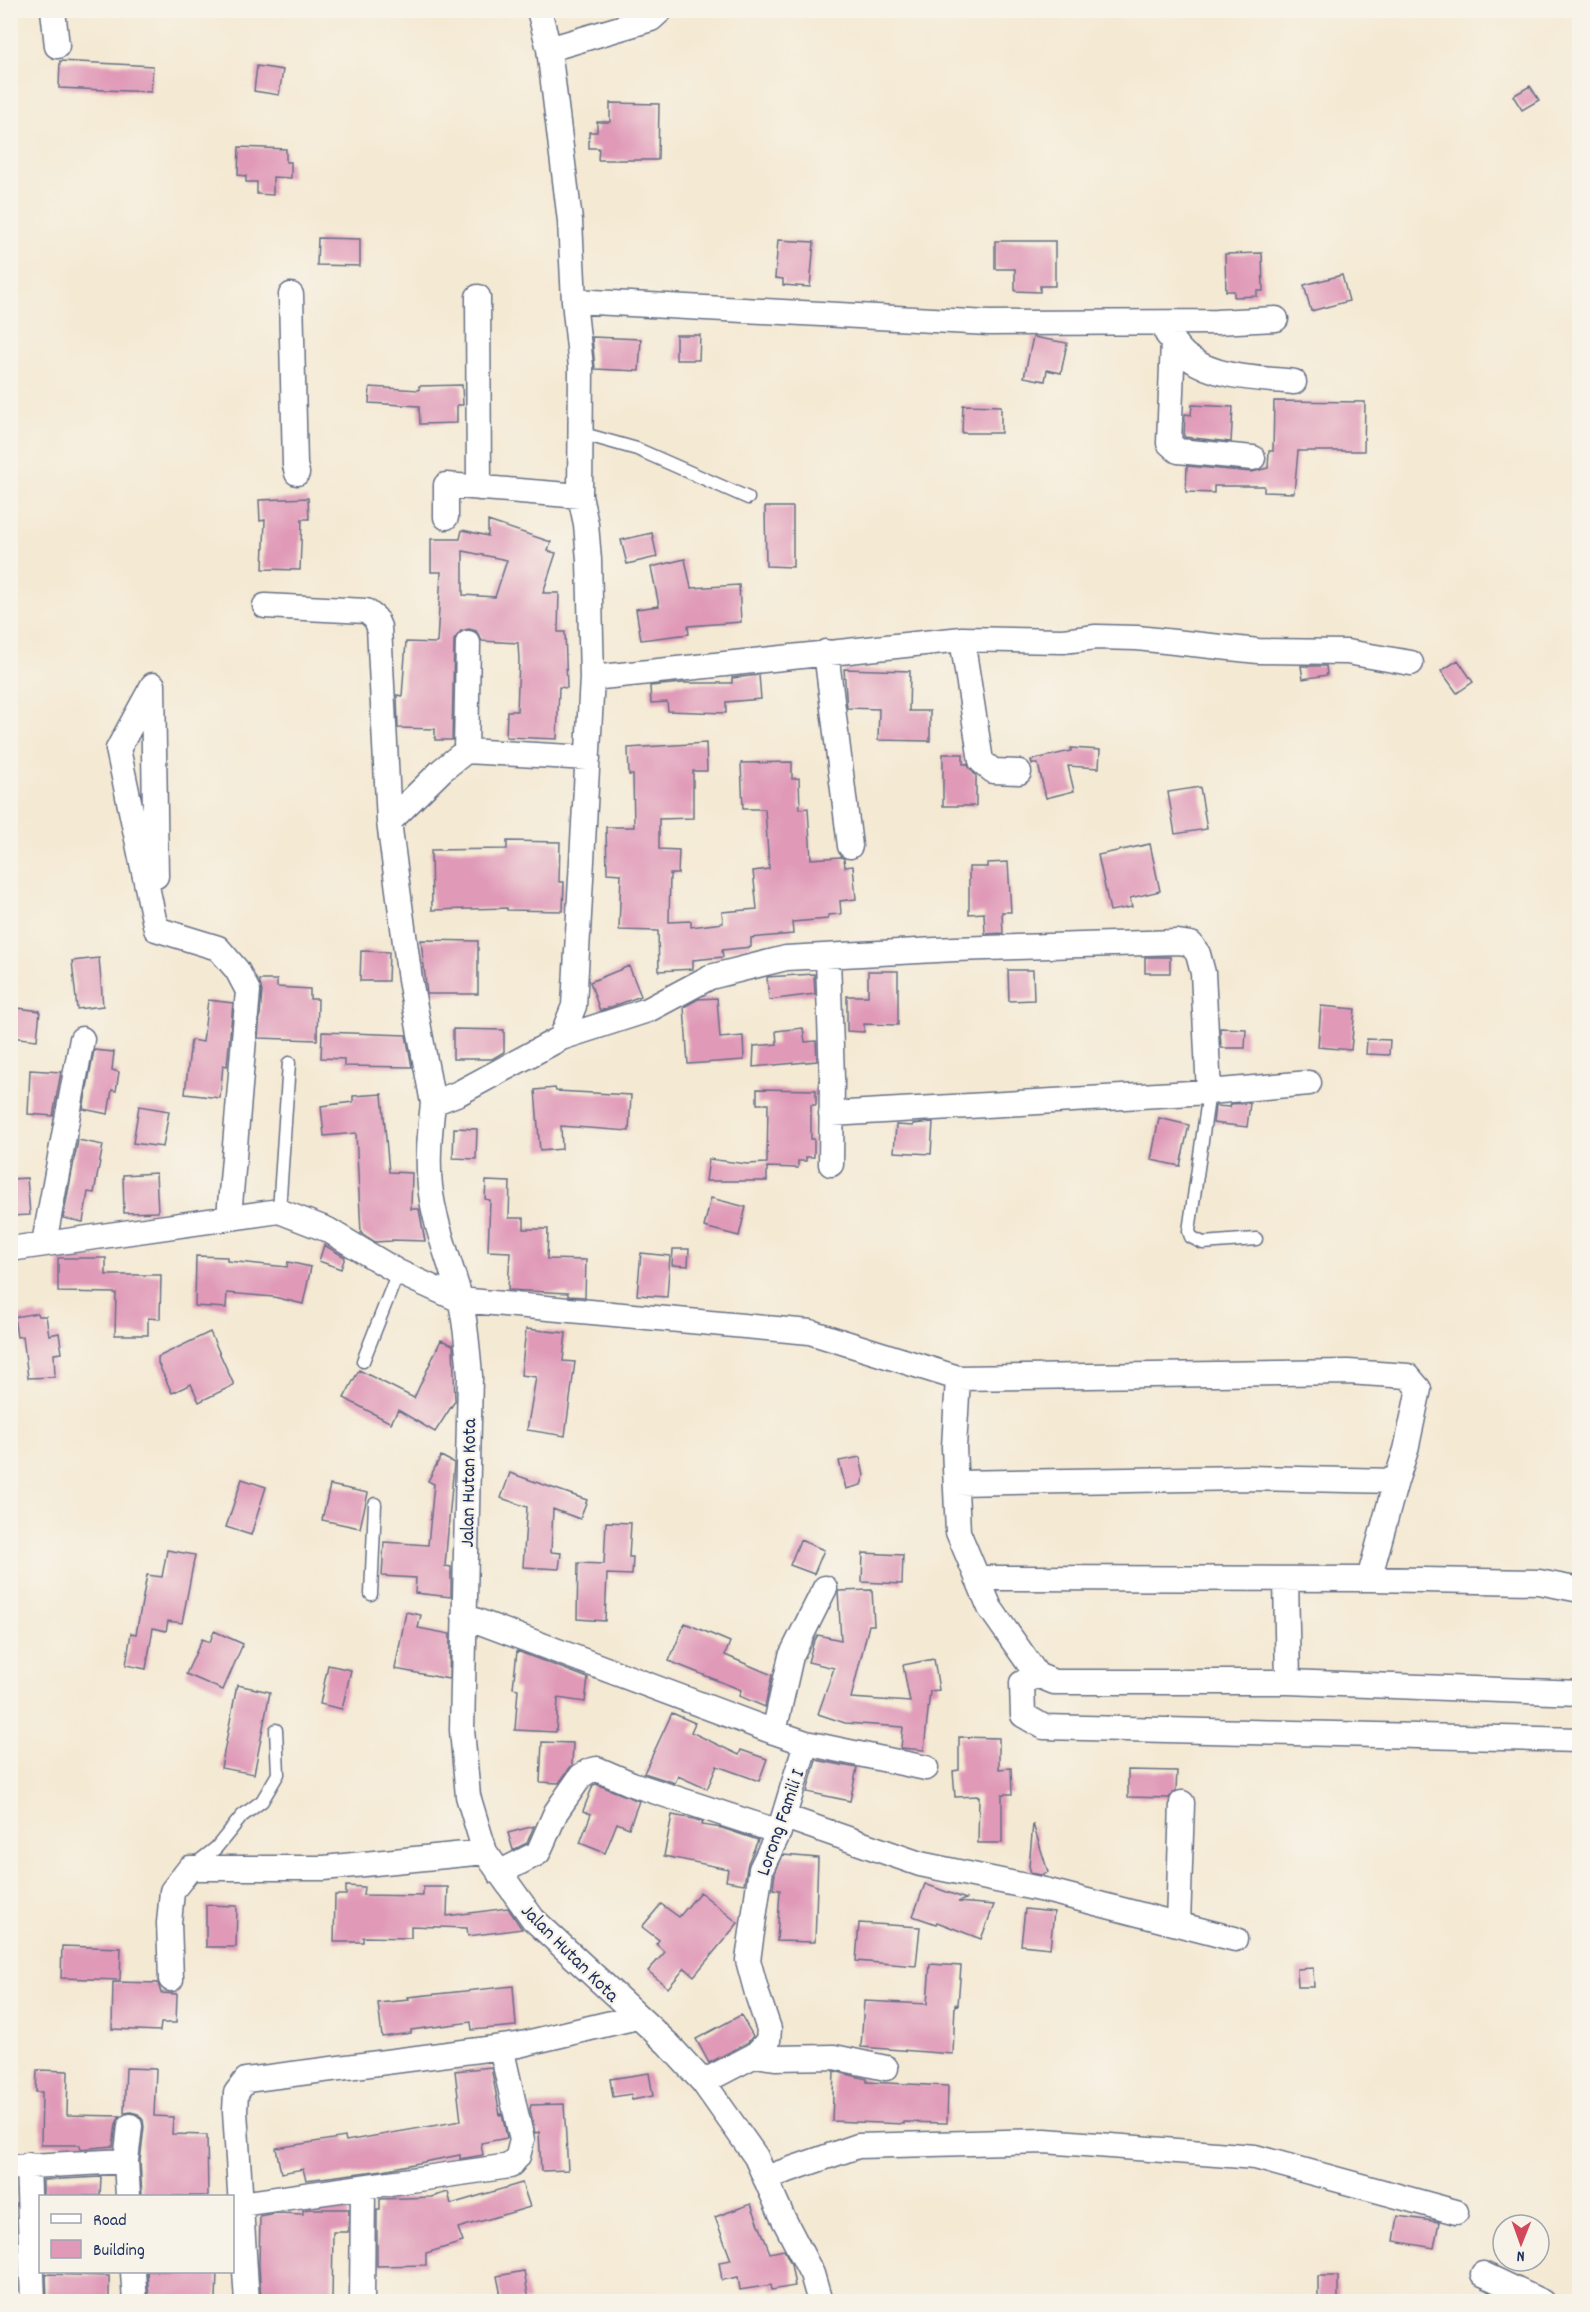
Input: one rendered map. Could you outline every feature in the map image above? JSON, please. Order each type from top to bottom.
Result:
[{"type":"street","points":[[53,10],[57,46]]},
{"type":"street","points":[[539,10],[549,49],[570,221],[574,301],[581,367],[580,496],[590,560],[592,678],[574,1006],[561,1038]]},
{"type":"street","points":[[549,49],[651,19],[661,10]]},
{"type":"street","points":[[291,295],[297,473]]},
{"type":"street","points":[[478,297],[479,488]]},
{"type":"street","points":[[574,301],[989,323],[1216,322],[1275,319]]},
{"type":"street","points":[[1155,321],[1188,358],[1210,369],[1236,375],[1294,382]]},
{"type":"street","points":[[1173,341],[1169,443],[1178,451],[1252,458]]},
{"type":"street","points":[[446,517],[446,485],[580,496]]},
{"type":"street","name":"Jalan Hutan Kota","points":[[265,606],[366,611],[375,618],[380,633],[389,822],[410,980],[433,1103],[429,1134],[430,1187],[435,1215],[460,1300],[467,1337],[470,1376],[462,1731],[468,1796],[485,1852],[533,1919],[676,2052],[704,2082],[756,2157],[782,2217],[812,2274],[820,2301]]},
{"type":"street","points":[[592,678],[962,639],[1063,641],[1096,637],[1137,639],[1258,651],[1347,652],[1411,663]]},
{"type":"street","points":[[962,639],[981,761],[993,771],[1019,772]]},
{"type":"street","points":[[466,751],[468,643]]},
{"type":"street","points":[[826,652],[850,846]]},
{"type":"street","points":[[153,685],[155,871],[156,929],[118,749],[153,685]]},
{"type":"street","points":[[389,822],[442,770],[466,751],[588,758]]},
{"type":"street","points":[[156,929],[218,948],[237,970],[249,991],[229,1217]]},
{"type":"street","points":[[433,1103],[459,1093],[561,1038],[648,1010],[710,977],[786,958],[1178,942],[1191,944],[1198,954],[1203,973],[1209,1092]]},
{"type":"street","points":[[828,958],[831,1164]]},
{"type":"street","points":[[44,1243],[82,1040]]},
{"type":"street","points":[[831,1114],[1209,1092],[1309,1083]]},
{"type":"street","points":[[10,1248],[279,1211],[328,1230],[398,1272],[460,1300],[810,1332],[958,1378],[1348,1372],[1408,1376],[1419,1389],[1406,1450],[1369,1579]]},
{"type":"street","points":[[958,1378],[954,1447],[958,1532],[990,1608],[1037,1675],[1054,1682],[1288,1682],[1580,1693]]},
{"type":"street","points":[[956,1483],[1246,1478],[1396,1481]]},
{"type":"street","points":[[977,1578],[1539,1582],[1580,1590]]},
{"type":"street","points":[[1286,1579],[1288,1682]]},
{"type":"street","points":[[774,1732],[791,1656],[825,1588]]},
{"type":"street","name":"Lorong Famili I","points":[[464,1616],[806,1743],[782,1824],[761,1869],[748,1960],[769,2029],[768,2041],[755,2055]]},
{"type":"street","points":[[1037,1675],[1022,1683],[1023,1715],[1044,1727],[1580,1740]]},
{"type":"street","points":[[806,1743],[926,1768]]},
{"type":"street","points":[[499,1873],[538,1853],[556,1812],[581,1776],[597,1769],[632,1784],[920,1864],[1049,1891],[1235,1939]]},
{"type":"street","points":[[1178,1924],[1182,1803]]},
{"type":"street","points":[[171,1979],[172,1891],[190,1868],[324,1868],[485,1852]]},
{"type":"street","points":[[247,2301],[235,2111],[236,2093],[246,2080],[501,2047],[637,2017]]},
{"type":"street","points":[[241,2204],[510,2166],[518,2156],[522,2139],[501,2047]]},
{"type":"street","points":[[704,2082],[755,2055],[775,2058],[834,2057],[886,2068]]},
{"type":"street","points":[[128,2195],[126,2160],[130,2126]]},
{"type":"street","points":[[765,2178],[858,2146],[1045,2141],[1255,2157],[1456,2212]]},
{"type":"street","points":[[33,2301],[19,2166],[126,2160]]},
{"type":"street","points":[[362,2299],[363,2188]]},
{"type":"street","points":[[133,2273],[135,2301]]},
{"type":"street","points":[[1483,2274],[1542,2301]]},
{"type":"lane","points":[[580,433],[638,450],[748,498]]},
{"type":"lane","points":[[279,1211],[289,1063]]},
{"type":"lane","points":[[1209,1092],[1189,1231],[1191,1237],[1203,1242],[1256,1239]]},
{"type":"lane","points":[[363,1361],[398,1272]]},
{"type":"lane","points":[[371,1594],[375,1504]]},
{"type":"lane","points":[[190,1868],[216,1848],[242,1816],[262,1801],[278,1774],[276,1731]]},
{"type":"building","points":[[60,61],[153,66],[151,92],[59,88]]},
{"type":"building","points":[[257,66],[283,70],[279,95],[254,91]]},
{"type":"building","points":[[1530,86],[1539,100],[1522,110],[1513,96]]},
{"type":"building","points":[[610,103],[659,104],[658,160],[598,160],[599,148],[589,148],[589,132],[597,132],[597,122],[610,122]]},
{"type":"building","points":[[239,147],[286,149],[286,162],[291,162],[291,178],[273,177],[273,195],[257,194],[257,182],[246,182],[246,176],[238,175]]},
{"type":"building","points":[[318,238],[360,239],[360,266],[317,265]]},
{"type":"building","points":[[778,240],[814,242],[810,287],[783,285],[783,279],[775,278]]},
{"type":"building","points":[[995,241],[1055,241],[1055,286],[1040,286],[1040,292],[1015,291],[1015,269],[995,269]]},
{"type":"building","points":[[1262,253],[1263,291],[1257,291],[1257,296],[1234,297],[1234,291],[1226,291],[1225,254]]},
{"type":"building","points":[[1342,275],[1349,301],[1311,311],[1304,285]]},
{"type":"building","points":[[676,335],[700,335],[699,360],[676,360]]},
{"type":"building","points":[[592,337],[641,339],[639,371],[595,369]]},
{"type":"building","points":[[1033,337],[1067,343],[1061,373],[1047,370],[1045,381],[1024,377]]},
{"type":"building","points":[[462,385],[463,405],[457,405],[457,423],[420,424],[419,406],[369,403],[370,387],[419,390],[419,386]]},
{"type":"building","points":[[1274,401],[1365,402],[1364,451],[1298,451],[1294,493],[1264,492],[1264,486],[1214,486],[1214,493],[1186,492],[1187,466],[1252,472],[1268,468],[1269,451],[1273,451]]},
{"type":"building","points":[[963,405],[1001,406],[1001,433],[962,433]]},
{"type":"building","points":[[1192,405],[1233,407],[1231,442],[1184,437],[1185,414],[1191,415]]},
{"type":"building","points":[[308,498],[309,519],[302,519],[300,570],[263,569],[265,520],[260,521],[259,500]]},
{"type":"building","points":[[765,507],[793,507],[793,567],[766,566]]},
{"type":"building","points":[[488,521],[551,542],[548,551],[556,553],[543,593],[559,593],[558,632],[565,632],[567,688],[559,687],[557,739],[506,737],[507,711],[517,711],[518,643],[482,641],[476,631],[469,629],[461,631],[454,640],[452,740],[435,740],[435,729],[398,728],[397,695],[402,696],[406,642],[437,643],[441,572],[431,572],[431,539],[460,539],[462,530],[488,536]],"holes":[[[463,551],[507,560],[495,597],[463,595]]]},
{"type":"building","points":[[652,533],[657,557],[627,564],[621,540]]},
{"type":"building","points":[[685,559],[691,588],[739,585],[741,622],[688,626],[689,634],[641,640],[636,609],[659,606],[651,567]]},
{"type":"building","points":[[1458,660],[1473,682],[1457,693],[1441,671]]},
{"type":"building","points":[[1301,666],[1326,666],[1327,675],[1303,679]]},
{"type":"building","points":[[844,669],[910,671],[909,711],[930,711],[930,741],[878,740],[879,709],[847,708]]},
{"type":"building","points":[[759,675],[761,699],[726,702],[726,713],[668,711],[667,702],[651,703],[650,686],[732,683],[732,678]]},
{"type":"building","points":[[706,743],[707,771],[693,771],[693,818],[659,819],[659,849],[679,850],[678,874],[670,874],[669,922],[691,921],[691,927],[723,923],[722,912],[757,909],[753,871],[769,869],[765,809],[743,809],[741,763],[792,762],[792,779],[799,778],[800,809],[808,808],[811,859],[841,857],[844,859],[845,867],[853,866],[856,899],[840,901],[841,914],[828,915],[828,919],[792,922],[793,934],[751,938],[751,947],[722,950],[723,957],[693,960],[693,969],[659,971],[658,931],[619,930],[621,874],[607,873],[606,827],[634,827],[633,775],[629,775],[628,748]]},
{"type":"building","points":[[1071,748],[1100,750],[1099,768],[1068,766],[1074,791],[1046,798],[1038,764],[1032,764],[1031,760],[1071,751]]},
{"type":"building","points":[[943,754],[963,754],[963,764],[967,764],[976,776],[976,806],[943,806]]},
{"type":"building","points":[[1200,787],[1207,829],[1175,834],[1168,792]]},
{"type":"building","points":[[507,841],[560,842],[559,882],[564,882],[563,911],[507,910],[507,908],[432,910],[431,850],[507,849]]},
{"type":"building","points":[[1150,844],[1160,891],[1130,898],[1132,907],[1110,911],[1098,855]]},
{"type":"building","points":[[1008,862],[1011,912],[1002,912],[1003,933],[985,934],[984,913],[969,914],[969,867],[987,867],[987,863]]},
{"type":"building","points":[[421,940],[478,941],[478,994],[427,994]]},
{"type":"building","points":[[361,951],[389,952],[388,981],[360,981]]},
{"type":"building","points":[[1145,957],[1170,957],[1170,973],[1145,973]]},
{"type":"building","points":[[99,958],[103,1006],[77,1009],[72,961]]},
{"type":"building","points":[[629,966],[641,996],[600,1011],[590,982]]},
{"type":"building","points":[[1008,970],[1033,970],[1034,1000],[1009,1001]]},
{"type":"building","points":[[868,971],[898,971],[898,1025],[864,1024],[864,1032],[847,1031],[847,996],[868,996]]},
{"type":"building","points":[[814,974],[815,994],[769,1000],[767,977]]},
{"type":"building","points":[[259,980],[277,980],[277,987],[310,989],[310,999],[318,999],[317,1040],[258,1038],[262,992]]},
{"type":"building","points":[[717,998],[720,1038],[743,1036],[744,1060],[688,1064],[684,1007],[698,999]]},
{"type":"building","points":[[208,1000],[233,1003],[227,1066],[223,1065],[220,1098],[185,1094],[191,1040],[203,1042]]},
{"type":"building","points":[[1321,1006],[1355,1009],[1351,1050],[1318,1047]]},
{"type":"building","points":[[10,1007],[40,1011],[37,1040],[10,1037]]},
{"type":"building","points":[[803,1028],[805,1042],[816,1041],[817,1061],[753,1067],[754,1046],[777,1044],[776,1031]]},
{"type":"building","points":[[1220,1028],[1246,1029],[1245,1048],[1221,1048]]},
{"type":"building","points":[[453,1029],[504,1030],[504,1052],[492,1059],[453,1059]]},
{"type":"building","points":[[322,1032],[406,1035],[412,1067],[344,1066],[344,1059],[321,1058]]},
{"type":"building","points":[[1367,1039],[1390,1040],[1389,1055],[1366,1054]]},
{"type":"building","points":[[94,1050],[114,1052],[112,1070],[119,1072],[116,1091],[112,1090],[108,1114],[83,1109]]},
{"type":"building","points":[[30,1070],[61,1072],[53,1116],[28,1114]]},
{"type":"building","points":[[555,1088],[556,1091],[631,1095],[629,1131],[561,1126],[562,1149],[540,1151],[535,1090]]},
{"type":"building","points":[[757,1089],[816,1090],[816,1105],[811,1105],[811,1139],[814,1139],[814,1157],[806,1157],[806,1161],[798,1161],[798,1168],[767,1167],[767,1181],[706,1181],[709,1159],[747,1164],[767,1163],[768,1104],[757,1104]]},
{"type":"building","points":[[382,1094],[389,1172],[412,1173],[411,1209],[419,1209],[425,1241],[375,1242],[361,1233],[356,1133],[324,1136],[321,1106],[353,1102],[353,1096]]},
{"type":"building","points":[[1250,1103],[1247,1127],[1213,1123],[1215,1106],[1230,1107],[1231,1104]]},
{"type":"building","points":[[139,1106],[169,1111],[163,1147],[133,1143]]},
{"type":"building","points":[[1159,1118],[1189,1125],[1180,1166],[1151,1160]]},
{"type":"building","points":[[933,1122],[931,1154],[894,1152],[896,1125],[913,1126],[913,1124]]},
{"type":"building","points":[[454,1128],[477,1129],[476,1159],[453,1158]]},
{"type":"building","points":[[78,1140],[103,1145],[94,1193],[88,1192],[83,1222],[63,1218]]},
{"type":"building","points":[[156,1173],[158,1212],[124,1213],[123,1175]]},
{"type":"building","points":[[27,1178],[30,1215],[10,1216],[10,1179]]},
{"type":"building","points":[[486,1181],[510,1182],[509,1218],[524,1218],[524,1229],[548,1229],[547,1259],[586,1260],[585,1297],[568,1296],[568,1293],[508,1290],[510,1252],[488,1251],[490,1200],[485,1199]]},
{"type":"building","points":[[711,1198],[746,1207],[739,1236],[704,1227]]},
{"type":"building","points":[[324,1245],[345,1257],[341,1269],[319,1261]]},
{"type":"building","points":[[673,1249],[689,1249],[688,1266],[672,1265]]},
{"type":"building","points":[[641,1253],[670,1256],[667,1297],[637,1295]]},
{"type":"building","points":[[196,1256],[227,1257],[227,1261],[287,1267],[288,1262],[311,1267],[303,1304],[274,1297],[227,1293],[226,1308],[195,1306]]},
{"type":"building","points":[[58,1258],[106,1258],[106,1275],[161,1275],[160,1319],[148,1318],[148,1335],[115,1335],[116,1293],[58,1292]]},
{"type":"building","points":[[37,1313],[38,1316],[46,1316],[49,1335],[59,1333],[62,1353],[54,1354],[55,1377],[28,1378],[23,1336],[17,1337],[14,1317]]},
{"type":"building","points":[[526,1329],[566,1333],[563,1361],[575,1362],[565,1436],[527,1430],[536,1377],[521,1375]]},
{"type":"building","points":[[210,1332],[234,1385],[199,1402],[191,1384],[172,1393],[158,1363],[158,1357]]},
{"type":"building","points":[[441,1340],[453,1345],[455,1401],[435,1432],[398,1410],[391,1423],[344,1398],[359,1370],[414,1398]]},
{"type":"building","points":[[441,1456],[454,1463],[445,1566],[451,1567],[451,1597],[415,1593],[416,1578],[382,1576],[384,1542],[428,1545],[434,1484],[428,1481]]},
{"type":"building","points":[[860,1457],[864,1476],[861,1485],[846,1489],[839,1461]]},
{"type":"building","points":[[510,1473],[587,1500],[580,1519],[553,1509],[551,1552],[561,1553],[559,1569],[523,1567],[527,1507],[501,1498]]},
{"type":"building","points":[[242,1479],[266,1487],[251,1535],[226,1527]]},
{"type":"building","points":[[330,1485],[368,1493],[360,1528],[322,1520]]},
{"type":"building","points":[[606,1522],[631,1523],[629,1557],[633,1557],[632,1575],[607,1574],[605,1621],[577,1619],[578,1563],[604,1564]]},
{"type":"building","points":[[800,1540],[824,1550],[814,1574],[790,1565]]},
{"type":"building","points":[[167,1550],[195,1555],[182,1623],[168,1621],[166,1631],[153,1628],[146,1669],[126,1665],[131,1633],[136,1634],[147,1575],[162,1577]]},
{"type":"building","points":[[863,1553],[903,1555],[902,1584],[862,1582]]},
{"type":"building","points":[[872,1590],[874,1625],[869,1625],[851,1698],[910,1702],[903,1665],[934,1659],[939,1690],[930,1691],[924,1750],[901,1748],[903,1727],[845,1723],[818,1714],[834,1668],[808,1662],[813,1644],[818,1635],[841,1640],[838,1591]]},
{"type":"building","points":[[406,1612],[421,1615],[418,1628],[450,1634],[449,1679],[395,1669]]},
{"type":"building","points":[[685,1623],[730,1642],[725,1655],[772,1675],[765,1707],[739,1696],[741,1690],[669,1661]]},
{"type":"building","points":[[214,1631],[243,1644],[223,1690],[186,1674],[202,1639],[210,1642]]},
{"type":"building","points":[[517,1651],[588,1678],[585,1702],[558,1698],[556,1732],[515,1730],[518,1689],[513,1688]]},
{"type":"building","points":[[328,1665],[351,1670],[342,1709],[320,1704]]},
{"type":"building","points":[[237,1685],[270,1692],[254,1774],[221,1768]]},
{"type":"building","points":[[672,1713],[695,1723],[691,1732],[739,1755],[741,1750],[767,1759],[759,1781],[717,1766],[707,1789],[678,1776],[675,1783],[644,1773]]},
{"type":"building","points":[[959,1737],[999,1738],[999,1769],[1011,1768],[1012,1794],[1002,1794],[1002,1843],[978,1843],[979,1796],[955,1797],[953,1771],[959,1770]]},
{"type":"building","points":[[542,1742],[573,1743],[572,1765],[559,1783],[540,1782]]},
{"type":"building","points":[[816,1760],[857,1768],[850,1801],[807,1792]]},
{"type":"building","points":[[1128,1770],[1177,1771],[1176,1790],[1169,1798],[1128,1797]]},
{"type":"building","points":[[596,1784],[639,1801],[629,1828],[617,1823],[605,1853],[580,1843],[591,1814],[583,1811],[593,1785]]},
{"type":"building","points":[[672,1815],[694,1819],[703,1822],[702,1825],[722,1828],[758,1840],[748,1863],[744,1884],[726,1881],[728,1869],[664,1856]]},
{"type":"building","points":[[1033,1824],[1048,1872],[1041,1875],[1031,1873],[1029,1866]]},
{"type":"building","points":[[534,1826],[527,1843],[513,1850],[508,1833]]},
{"type":"building","points":[[783,1855],[818,1858],[815,1942],[777,1941],[780,1890],[773,1889],[775,1873]]},
{"type":"building","points":[[925,1884],[966,1899],[958,1902],[994,1905],[981,1939],[937,1922],[936,1924],[913,1916]]},
{"type":"building","points":[[346,1886],[364,1887],[363,1895],[423,1896],[423,1887],[448,1887],[447,1916],[508,1908],[522,1929],[468,1936],[467,1928],[411,1926],[411,1938],[363,1937],[363,1942],[334,1942],[335,1895],[346,1895]]},
{"type":"building","points":[[700,1892],[738,1923],[694,1976],[685,1968],[668,1988],[648,1971],[665,1952],[656,1944],[659,1940],[642,1927],[661,1904],[679,1917]]},
{"type":"building","points":[[206,1905],[237,1906],[236,1947],[206,1947]]},
{"type":"building","points":[[1025,1909],[1054,1912],[1050,1948],[1021,1945]]},
{"type":"building","points":[[859,1923],[920,1927],[916,1966],[856,1961]]},
{"type":"building","points":[[62,1946],[121,1948],[120,1980],[61,1978]]},
{"type":"building","points":[[930,1964],[961,1966],[958,2005],[955,2004],[953,2054],[861,2047],[864,2001],[927,2004]]},
{"type":"building","points":[[1313,1968],[1314,1987],[1298,1987],[1297,1969]]},
{"type":"building","points":[[113,1982],[158,1983],[161,1993],[177,1994],[176,2023],[161,2023],[160,2031],[112,2029]]},
{"type":"building","points":[[513,1986],[516,2026],[472,2030],[471,2022],[411,2030],[411,2033],[382,2037],[378,2003],[409,2000],[408,1997]]},
{"type":"building","points":[[741,2015],[753,2036],[747,2043],[709,2063],[696,2039]]},
{"type":"building","points":[[491,2067],[507,2138],[481,2143],[483,2155],[460,2159],[460,2155],[383,2170],[306,2180],[303,2169],[281,2173],[276,2148],[345,2137],[346,2141],[461,2121],[455,2071]]},
{"type":"building","points":[[126,2068],[156,2069],[154,2116],[173,2117],[172,2134],[207,2135],[208,2195],[142,2195],[140,2161],[143,2120],[138,2114],[124,2113]]},
{"type":"building","points":[[37,2070],[68,2071],[67,2115],[120,2116],[116,2124],[113,2146],[80,2149],[80,2145],[41,2145],[42,2092],[36,2092]]},
{"type":"building","points":[[834,2071],[867,2079],[867,2082],[948,2086],[947,2123],[832,2121]]},
{"type":"building","points":[[649,2073],[653,2096],[632,2100],[631,2094],[613,2097],[610,2079]]},
{"type":"building","points":[[564,2104],[568,2170],[541,2171],[539,2132],[535,2133],[531,2105]]},
{"type":"building","points":[[101,2177],[100,2195],[43,2195],[43,2180]]},
{"type":"building","points":[[522,2183],[530,2207],[458,2228],[463,2242],[426,2253],[426,2265],[377,2266],[377,2210],[380,2210],[380,2199],[431,2197],[448,2192],[451,2204]]},
{"type":"building","points":[[751,2204],[770,2253],[784,2250],[791,2264],[795,2286],[772,2290],[771,2285],[740,2290],[738,2277],[722,2280],[719,2262],[731,2260],[715,2217]]},
{"type":"building","points":[[349,2209],[348,2232],[333,2232],[332,2301],[261,2301],[260,2216],[277,2213],[303,2214],[303,2210]]},
{"type":"building","points":[[1398,2216],[1439,2222],[1434,2248],[1394,2241]]},
{"type":"building","points":[[524,2271],[529,2301],[502,2301],[497,2276]]},
{"type":"building","points":[[147,2273],[217,2273],[216,2301],[149,2301]]},
{"type":"building","points":[[46,2274],[109,2276],[109,2301],[47,2301]]},
{"type":"building","points":[[1318,2276],[1338,2276],[1338,2301],[1318,2301]]}]
